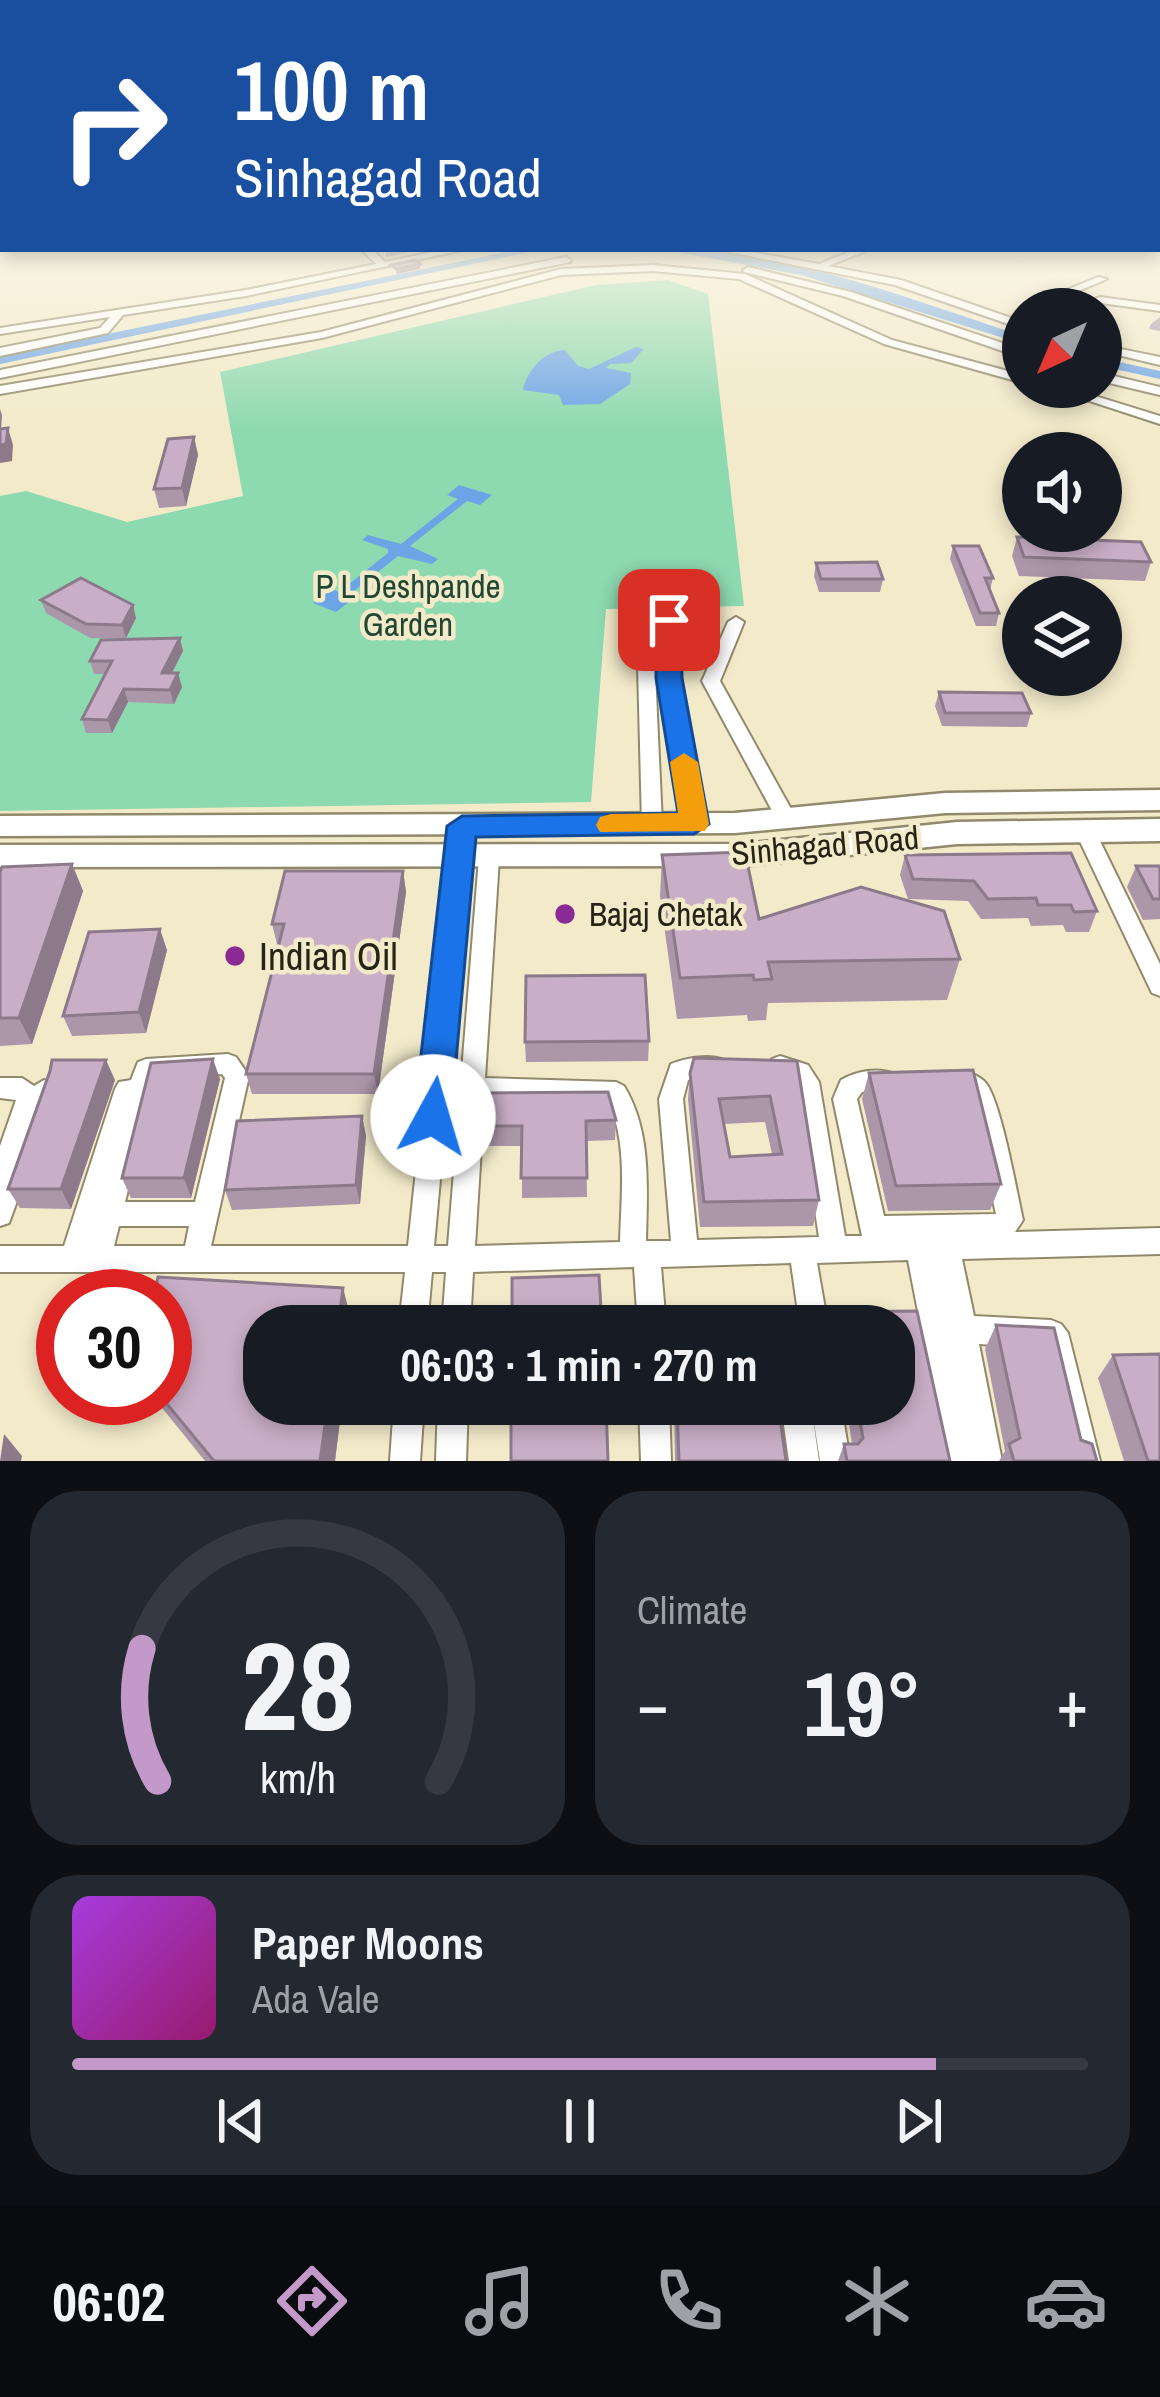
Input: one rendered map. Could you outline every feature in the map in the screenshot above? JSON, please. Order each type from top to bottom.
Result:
[{"type":"main road","name":"Sinhagad Road","points":[[0,826],[694,824],[945,803],[1160,800]]},
{"type":"main road","points":[[474,858],[477,826]]},
{"type":"main road","name":"Sinhagad Road","points":[[0,856],[742,855],[958,833],[1160,830]]},
{"type":"street","points":[[0,331],[231,294]]},
{"type":"street","points":[[0,374],[385,294]]},
{"type":"street","points":[[0,390],[322,335],[477,294]]},
{"type":"street","points":[[781,294],[888,342],[1002,373]]},
{"type":"street","points":[[839,294],[1002,347]]},
{"type":"street","points":[[924,294],[1002,319]]},
{"type":"street","points":[[1122,303],[1160,308]]},
{"type":"street","points":[[0,352],[104,331],[118,315]]},
{"type":"street","points":[[1122,353],[1160,361]]},
{"type":"street","points":[[1122,382],[1160,391]]},
{"type":"street","points":[[1126,409],[1143,386]]},
{"type":"street","points":[[1122,408],[1160,420]]},
{"type":"street","points":[[669,620],[669,678],[694,824]]},
{"type":"street","points":[[736,622],[711,681],[786,818]]},
{"type":"street","points":[[645,627],[652,824]]},
{"type":"street","points":[[1085,831],[1160,987]]},
{"type":"street","points":[[457,1305],[472,1088],[474,858]]},
{"type":"street","points":[[415,1305],[474,858]]},
{"type":"street","points":[[85,1259],[108,1214],[146,1069],[229,1064],[237,1076],[195,1259]]},
{"type":"street","points":[[685,1254],[670,1099],[679,1071],[692,1067],[786,1066],[800,1072],[807,1082],[834,1250]]},
{"type":"street","points":[[0,1259],[458,1259],[834,1250],[876,1239],[1002,1226],[1010,1220],[982,1097],[974,1086],[959,1080],[929,1080],[859,1082],[849,1088],[845,1099],[876,1239]]},
{"type":"street","points":[[0,1088],[22,1088],[29,1098],[0,1182]]},
{"type":"street","points":[[472,1088],[616,1093],[623,1102],[630,1138],[648,1305]]},
{"type":"street","points":[[85,1259],[127,1089]]},
{"type":"street","points":[[0,1214],[44,1090]]},
{"type":"street","points":[[108,1214],[204,1214]]},
{"type":"street","points":[[876,1239],[933,1248],[1160,1241]]},
{"type":"street","points":[[933,1248],[964,1329],[987,1461]]},
{"type":"street","points":[[933,1248],[962,1461]]},
{"type":"street","points":[[802,1251],[811,1305]]},
{"type":"street","points":[[964,1329],[1051,1334],[1058,1343],[1085,1461]]},
{"type":"street","points":[[405,1461],[408,1425]]},
{"type":"street","points":[[451,1461],[452,1425]]},
{"type":"street","points":[[655,1425],[656,1461]]},
{"type":"street","points":[[799,1425],[804,1461]]},
{"type":"street","points":[[829,1425],[835,1461]]},
{"type":"green space","name":"P L Deshpande Garden","points":[[556,294],[708,294],[744,606],[606,609],[591,802],[0,811],[0,496],[26,491],[127,522],[243,496],[220,372]]},
{"type":"water","points":[[636,347],[644,349],[631,363],[606,368],[631,373],[630,384],[600,404],[563,405],[559,395],[523,390],[533,369],[551,353],[565,350],[578,366],[589,369]]},
{"type":"water","points":[[459,485],[492,495],[480,505],[467,501],[410,546],[438,559],[432,564],[398,556],[349,595],[354,598],[336,612],[313,603],[331,589],[339,592],[388,553],[362,540],[368,535],[401,544],[458,499],[447,495]]},
{"type":"building","points":[[8,428],[6,444],[0,445],[0,429]]},
{"type":"building","points":[[194,437],[182,488],[154,489],[168,439]]},
{"type":"building","points":[[1122,541],[1141,542],[1151,562],[1024,557],[1022,552],[1122,552]]},
{"type":"building","points":[[953,546],[979,546],[993,578],[985,578],[999,613],[980,613]]},
{"type":"building","points":[[877,562],[883,579],[821,579],[816,563]]},
{"type":"building","points":[[81,578],[133,605],[122,625],[86,624],[41,600]]},
{"type":"building","points":[[180,638],[162,673],[178,673],[170,690],[124,689],[108,720],[82,719],[112,661],[90,661],[101,640]]},
{"type":"building","points":[[939,692],[1023,696],[1031,713],[945,713]]},
{"type":"building","points":[[745,852],[759,919],[861,887],[944,911],[960,959],[768,962],[772,979],[754,980],[753,975],[680,978],[662,855]]},
{"type":"building","points":[[1071,853],[1097,911],[1038,905],[1036,898],[988,899],[974,881],[913,879],[905,855]]},
{"type":"building","points":[[72,864],[19,1018],[0,1018],[2,867]]},
{"type":"building","points":[[1136,866],[1160,866],[1160,899],[1153,899]]},
{"type":"building","points":[[285,871],[403,871],[374,1074],[246,1074],[284,924],[272,924]]},
{"type":"building","points":[[160,929],[139,1012],[63,1016],[89,932]]},
{"type":"building","points":[[645,975],[649,1041],[525,1042],[526,976]]},
{"type":"building","points":[[694,1058],[797,1061],[819,1200],[704,1202],[690,1073]],"holes":[[[770,1096],[782,1154],[730,1157],[719,1099]]]},
{"type":"building","points":[[213,1059],[184,1178],[122,1178],[151,1063]]},
{"type":"building","points":[[52,1060],[106,1060],[61,1189],[8,1189],[50,1071]]},
{"type":"building","points":[[973,1070],[1001,1184],[896,1186],[869,1073]]},
{"type":"building","points":[[608,1092],[616,1120],[586,1121],[587,1178],[521,1178],[522,1126],[484,1126],[486,1093]]},
{"type":"building","points":[[362,1116],[356,1185],[225,1190],[237,1121]]},
{"type":"building","points":[[599,1275],[601,1305],[512,1305],[512,1278]]},
{"type":"building","points":[[192,1279],[343,1288],[341,1305],[243,1305],[243,1425],[325,1425],[320,1461],[214,1461],[184,1425],[192,1425]]},
{"type":"building","points":[[915,1311],[950,1461],[847,1461],[844,1444],[858,1444],[863,1438],[861,1425],[915,1425]]},
{"type":"building","points":[[996,1325],[1054,1328],[1081,1440],[1092,1444],[1097,1461],[1014,1461],[1009,1444],[1020,1438]]},
{"type":"building","points":[[1160,1354],[1160,1461],[1148,1461],[1113,1355]]},
{"type":"building","points":[[511,1425],[607,1425],[608,1461],[511,1461]]},
{"type":"building","points":[[678,1425],[781,1425],[786,1461],[679,1461]]},
{"type":"waterway","points":[[0,360],[319,294]]},
{"type":"waterway","points":[[881,294],[1002,333]]},
{"type":"waterway","points":[[1122,367],[1160,375]]},
{"type":"slow traffic","points":[[611,825],[694,824],[684,762]]},
{"type":"place","name":"Bajaj Chetak","points":[[565,914]]},
{"type":"place","name":"Indian Oil","points":[[235,956]]},
{"type":"route","points":[[433,1117],[462,826],[694,824],[669,678],[669,620]]}]
